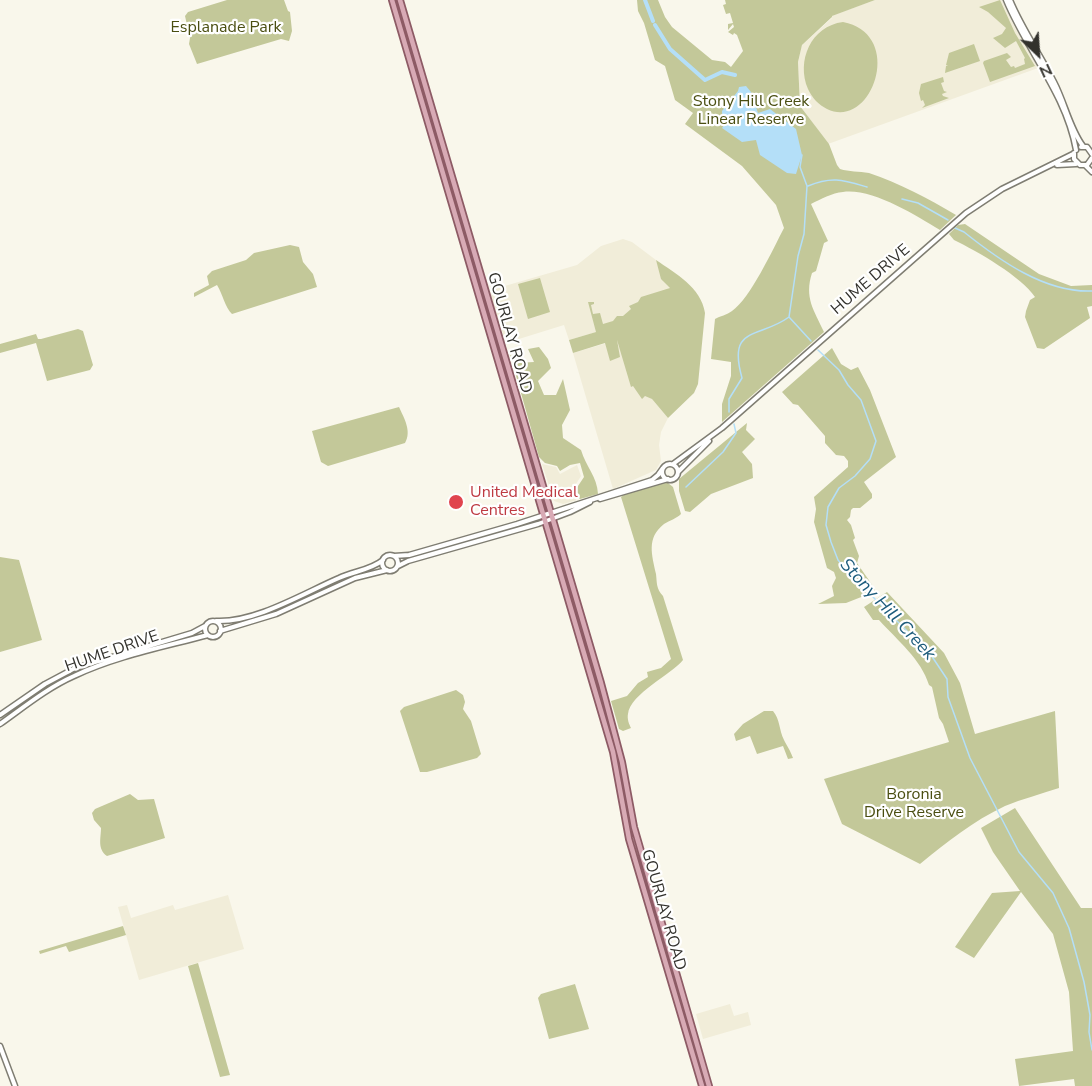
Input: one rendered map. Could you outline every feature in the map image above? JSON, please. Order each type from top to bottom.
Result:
[{"type":"main road","name":"GOURLAY ROAD","points":[[392,0],[591,674],[618,774],[626,827],[702,1086]]},
{"type":"main road","name":"GOURLAY ROAD","points":[[399,0],[616,738],[625,773],[631,816],[709,1086]]},
{"type":"main road","points":[[477,289],[483,287]]},
{"type":"main road","points":[[591,674],[597,672]]},
{"type":"main road","points":[[609,740],[616,738]]},
{"type":"main road","points":[[644,890],[652,887]]},
{"type":"street","points":[[1008,0],[1056,85],[1076,135],[1092,159],[1085,165]]},
{"type":"street","points":[[1008,0],[1022,35],[1056,94],[1070,128],[1074,159],[1077,164],[1085,165],[1092,172]]},
{"type":"street","points":[[1074,152],[1092,145]]},
{"type":"street","name":"HUME DRIVE","points":[[678,472],[722,428],[966,213],[1002,189],[1074,152]]},
{"type":"street","name":"HUME DRIVE","points":[[1047,167],[1077,164]]},
{"type":"street","name":"HUME DRIVE","points":[[673,464],[722,428]]},
{"type":"street","points":[[668,464],[677,467],[678,472],[674,478],[589,503],[545,522],[408,561],[393,570],[355,578],[276,614],[220,631],[215,636],[208,635],[205,631],[205,626],[210,621],[239,618],[282,605],[342,576],[375,565],[388,555],[409,555],[549,513],[652,480],[668,464]]},
{"type":"street","points":[[663,468],[663,475],[668,479]]},
{"type":"street","points":[[394,556],[398,566]]},
{"type":"street","points":[[383,560],[383,566],[387,570]]},
{"type":"street","points":[[216,621],[220,626],[220,631]]},
{"type":"street","name":"HUME DRIVE","points":[[0,716],[45,684],[75,668],[197,631],[205,626]]},
{"type":"street","name":"HUME DRIVE","points":[[0,724],[50,689],[81,673],[208,635]]},
{"type":"street","points":[[0,1046],[15,1086]]},
{"type":"shaded area","points":[[875,0],[1002,0],[1038,68],[828,144],[800,106],[798,62],[802,45],[832,18],[831,16]]},
{"type":"shaded area","points":[[623,239],[632,242],[656,260],[664,282],[670,288],[624,324],[569,340],[564,325],[506,343],[490,294],[491,290],[577,265],[601,246]]},
{"type":"shaded area","points":[[617,340],[633,386],[652,399],[668,418],[661,432],[659,445],[661,461],[656,470],[613,489],[573,353]]},
{"type":"shaded area","points":[[542,464],[556,467],[560,474],[577,465],[581,476],[569,495],[577,500],[563,504],[554,501]]},
{"type":"shaded area","points":[[228,895],[244,949],[139,980],[118,907],[127,905],[131,918],[173,905],[175,910]]},
{"type":"shaded area","points":[[730,1004],[734,1016],[748,1012],[751,1025],[703,1039],[696,1014]]},
{"type":"green space","name":"Esplanade Park","points":[[227,0],[284,0],[290,12],[292,31],[289,41],[281,39],[197,64],[189,44],[190,38],[185,16],[188,12]]},
{"type":"green space","name":"Stony Hill Creek Linear Reserve","points":[[637,0],[658,0],[672,27],[712,60],[725,62],[731,67],[743,51],[737,35],[728,32],[734,27],[733,24],[728,30],[728,24],[733,23],[730,13],[726,14],[723,5],[726,4],[725,0],[875,0],[832,16],[802,45],[798,62],[800,106],[829,144],[840,169],[880,177],[956,215],[940,230],[893,204],[867,194],[839,193],[811,204],[828,241],[824,243],[816,271],[812,273],[809,290],[811,304],[824,332],[722,422],[722,404],[731,376],[731,362],[711,359],[715,319],[728,314],[746,296],[761,273],[784,228],[776,205],[742,166],[685,124],[693,113],[675,100],[665,66],[655,60],[638,11]]},
{"type":"green space","points":[[1000,0],[1015,33],[1035,66],[990,82],[984,61],[1007,53],[1011,57],[1006,60],[1011,67],[1015,68],[1025,64],[1025,58],[1016,41],[1005,48],[993,38],[1002,34],[1006,28],[979,7]]},
{"type":"green space","points":[[843,22],[862,30],[873,44],[877,61],[876,78],[868,94],[857,106],[843,112],[827,109],[814,98],[808,89],[804,67],[809,46],[815,38],[822,30]]},
{"type":"green space","points":[[974,44],[980,61],[945,73],[949,53]]},
{"type":"green space","points":[[943,77],[944,82],[941,83],[944,91],[947,92],[942,94],[949,98],[922,108],[925,105],[919,93],[921,84]]},
{"type":"green space","points":[[965,224],[1039,274],[1071,286],[1092,285],[1092,306],[1087,307],[1090,318],[1044,349],[1037,348],[1025,317],[1030,300],[1035,297],[1010,273],[954,240],[949,234],[958,225]]},
{"type":"green space","points":[[290,245],[299,247],[303,262],[313,274],[317,287],[232,314],[217,285],[194,297],[194,293],[209,285],[207,276],[212,271],[246,260],[254,253]]},
{"type":"green space","points":[[656,260],[693,288],[703,304],[705,313],[698,384],[694,393],[668,418],[652,399],[645,396],[642,399],[633,386],[631,387],[617,340],[620,357],[610,361],[605,343],[573,353],[569,340],[596,332],[588,302],[594,302],[591,305],[593,314],[600,313],[603,324],[613,321],[617,316],[623,316],[631,309],[629,306],[638,302],[641,297],[670,288],[661,279]]},
{"type":"green space","points":[[540,278],[550,312],[528,319],[518,284]]},
{"type":"green space","points":[[78,329],[83,331],[93,365],[90,370],[47,381],[36,343],[0,353],[0,344],[36,334],[38,339],[41,339]]},
{"type":"green space","points":[[539,347],[548,359],[551,368],[538,381],[544,395],[556,395],[563,379],[570,410],[562,425],[563,438],[581,450],[596,482],[598,494],[580,499],[572,495],[584,477],[580,463],[570,465],[560,471],[557,466],[545,463],[539,457],[510,354],[517,363],[534,362],[528,349]]},
{"type":"green space","points":[[832,348],[841,364],[851,370],[858,367],[870,390],[896,457],[864,482],[872,498],[860,508],[853,508],[847,520],[855,538],[853,540],[859,556],[857,563],[875,589],[874,592],[846,603],[818,604],[834,596],[832,586],[836,578],[834,572],[827,568],[814,522],[816,509],[814,497],[848,467],[848,461],[844,456],[836,455],[825,443],[825,436],[798,405],[793,404],[782,392]]},
{"type":"green space","points":[[399,407],[408,434],[405,443],[328,466],[321,462],[312,431]]},
{"type":"green space","points":[[747,423],[746,430],[755,439],[742,452],[752,464],[753,478],[711,494],[690,512],[685,511],[679,491],[679,479]]},
{"type":"green space","points":[[664,482],[673,487],[681,514],[658,529],[653,541],[652,554],[658,588],[663,596],[683,660],[636,699],[628,714],[631,728],[623,731],[619,729],[611,701],[627,696],[638,683],[648,677],[647,672],[661,668],[671,659],[621,497]]},
{"type":"green space","points":[[0,557],[19,560],[42,640],[0,652]]},
{"type":"green space","name":"Boronia Drive Reserve","points":[[887,592],[944,653],[960,683],[975,734],[1055,711],[1059,788],[1011,803],[982,818],[920,864],[842,824],[824,779],[949,742],[939,718],[932,687],[920,667],[879,620],[873,620],[864,607]]},
{"type":"green space","points":[[456,690],[463,695],[465,702],[463,709],[471,721],[481,754],[477,758],[420,772],[400,711],[404,707]]},
{"type":"green space","points":[[764,711],[773,711],[775,714],[782,736],[793,758],[788,759],[783,746],[757,754],[750,736],[736,741],[734,734],[743,724]]},
{"type":"green space","points":[[130,794],[138,800],[154,799],[165,838],[107,856],[101,847],[101,828],[94,820],[92,813],[95,809]]},
{"type":"green space","points":[[1015,808],[1081,908],[1092,908],[1092,1086],[1075,1086],[1074,1079],[1019,1086],[1015,1059],[1073,1051],[1069,992],[1053,934],[1021,892],[974,958],[955,947],[992,893],[1020,891],[993,852],[981,828]]},
{"type":"green space","points":[[123,926],[126,935],[69,952],[66,946],[40,954],[39,951]]},
{"type":"green space","points":[[198,963],[230,1075],[220,1077],[188,966]]},
{"type":"green space","points":[[575,984],[589,1029],[549,1039],[538,998],[541,994]]},
{"type":"water","points":[[746,86],[751,92],[758,113],[770,109],[796,129],[802,155],[796,174],[787,173],[760,155],[756,140],[742,142],[722,128],[728,120],[722,115],[722,111],[739,87]]},
{"type":"waterway","name":"Stony Hill Creek","points":[[645,0],[653,21]]},
{"type":"waterway","name":"Stony Hill Creek","points":[[655,25],[670,49],[705,80],[722,72],[735,75]]},
{"type":"waterway","name":"Stony Hill Creek","points":[[802,155],[800,167],[807,186],[804,234],[798,256],[789,317],[811,341]]},
{"type":"waterway","points":[[808,186],[837,180],[867,187]]},
{"type":"waterway","points":[[902,199],[918,203],[948,220]]},
{"type":"waterway","points":[[955,228],[964,232],[1007,264],[1040,281],[1057,287],[1092,291]]},
{"type":"waterway","points":[[729,412],[729,399],[742,378],[738,361],[742,341],[789,317]]},
{"type":"waterway","name":"Stony Hill Creek","points":[[818,350],[839,370],[861,400],[876,441],[870,459],[855,476],[839,488],[828,507],[826,525],[838,560],[931,655],[947,679],[948,697],[970,758],[1019,852],[1053,893],[1069,928],[1084,982],[1090,1015],[1089,1032],[1092,1050]]},
{"type":"waterway","points":[[686,487],[723,452],[736,433],[734,424]]},
{"type":"place","name":"United Medical Centres","points":[[456,502]]}]
